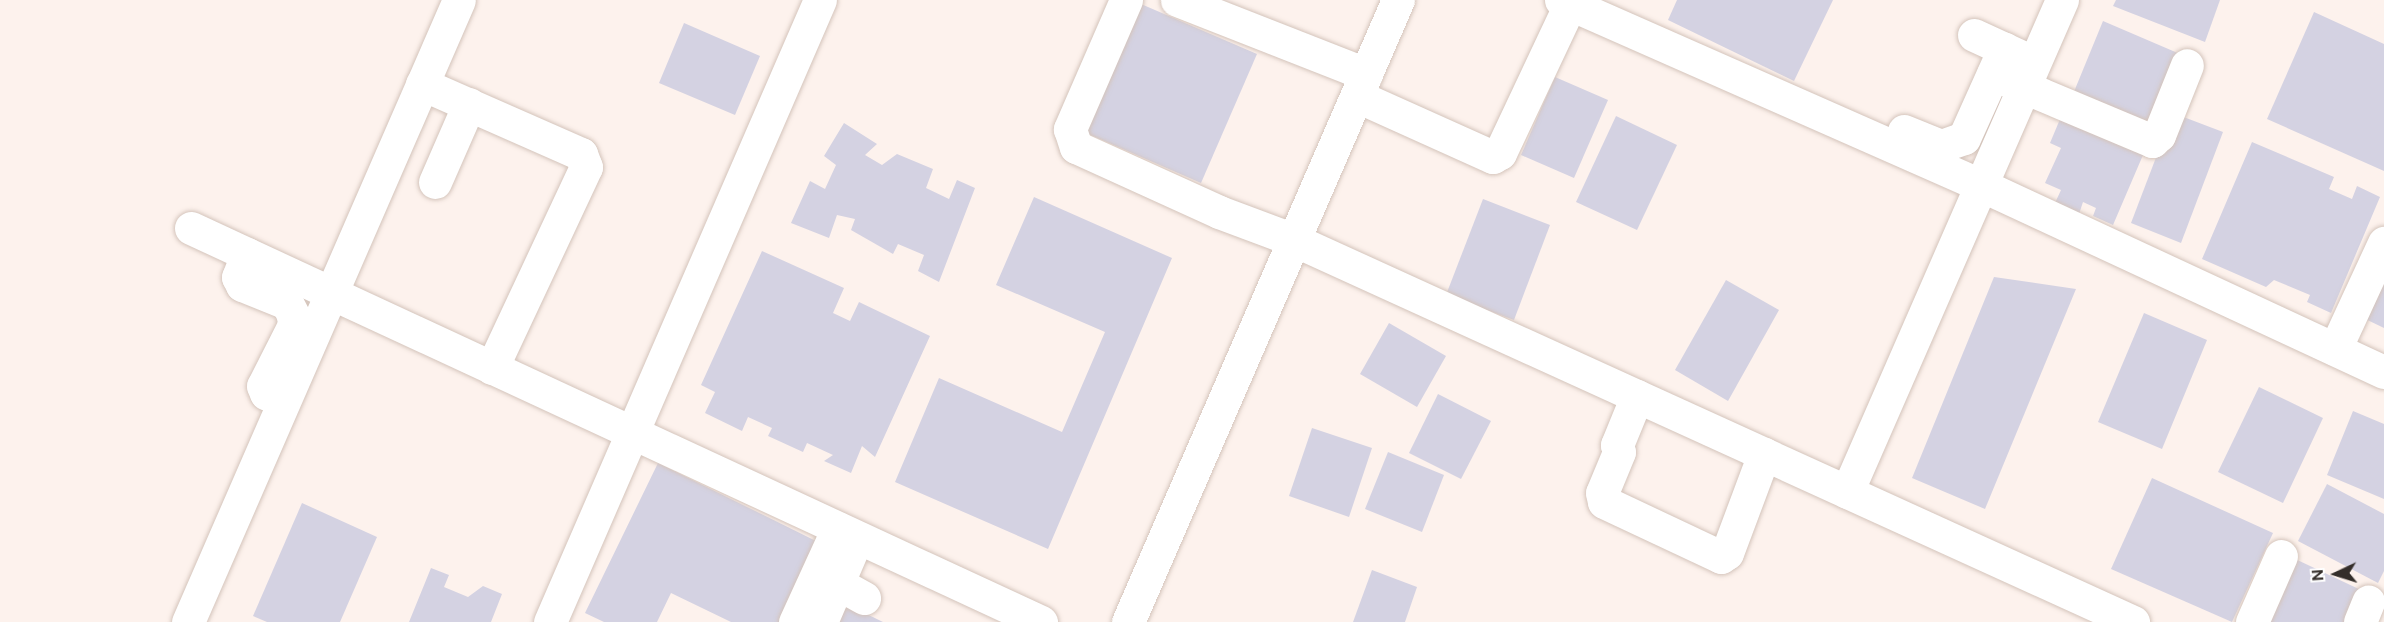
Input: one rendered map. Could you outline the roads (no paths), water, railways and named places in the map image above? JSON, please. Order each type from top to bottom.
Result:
[{"type":"street","points":[[188,622],[283,402],[286,368],[301,335],[331,293],[459,0]]},
{"type":"street","points":[[554,621],[632,433],[820,0]]},
{"type":"street","points":[[1126,0],[1070,129],[1076,147],[1219,212],[1294,240],[2133,622]]},
{"type":"street","points":[[1177,0],[1362,85],[1493,157],[1500,153],[1562,1],[1907,144],[1981,185],[2384,372]]},
{"type":"street","points":[[1128,622],[1398,0]]},
{"type":"street","points":[[1847,492],[2062,0]]},
{"type":"street","points":[[1974,35],[1999,61],[2152,141],[2159,135],[2187,65]]},
{"type":"street","points":[[1907,144],[1941,146],[1968,131],[1999,61]]},
{"type":"street","points":[[422,84],[581,154],[586,167],[492,368]]},
{"type":"street","points":[[435,182],[469,104]]},
{"type":"street","points":[[1968,131],[1998,146]]},
{"type":"street","points":[[191,228],[1041,622]]},
{"type":"street","points":[[2335,349],[2384,243]]},
{"type":"street","points":[[247,254],[238,277],[242,285],[287,303],[301,335]]},
{"type":"street","points":[[1637,396],[1617,445],[1619,452],[1602,493],[1604,502],[1721,557],[1728,553],[1764,454]]},
{"type":"street","points":[[821,622],[851,591],[848,533]]},
{"type":"street","points":[[795,622],[848,533]]},
{"type":"street","points":[[2252,622],[2281,556]]}]
